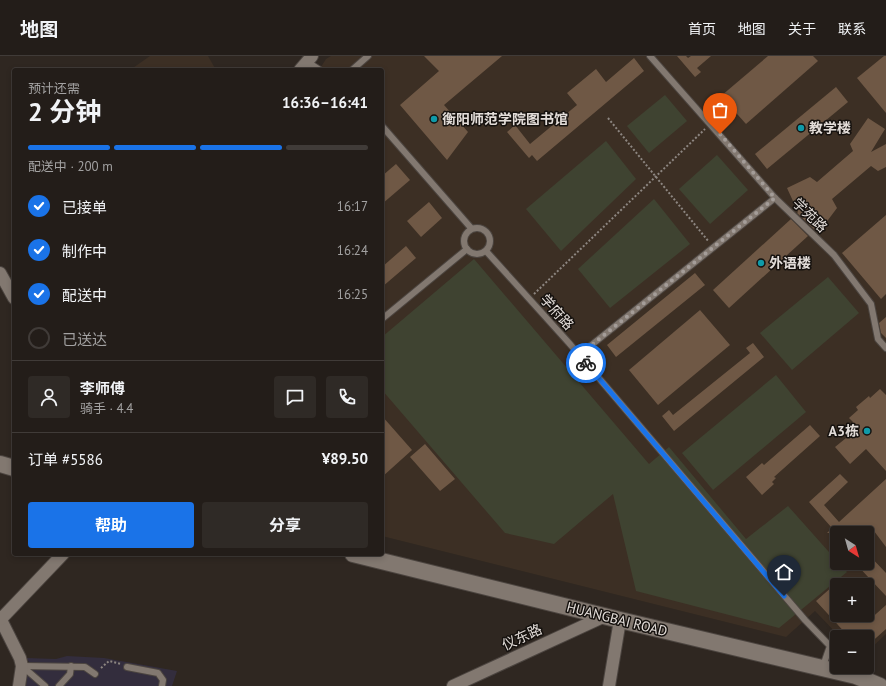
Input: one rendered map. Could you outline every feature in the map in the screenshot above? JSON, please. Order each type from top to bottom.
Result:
[{"type":"main road","points":[[0,464],[12,467]]},
{"type":"main road","name":"HUANGBAI ROAD","points":[[361,556],[856,676],[880,686]]},
{"type":"street","points":[[0,274],[12,295]]},
{"type":"street","points":[[19,686],[22,666],[20,658],[1,618],[61,556]]},
{"type":"street","name":"仪东路","points":[[452,686],[605,616]]},
{"type":"street","points":[[609,686],[620,620]]},
{"type":"lane","points":[[354,68],[368,56]]},
{"type":"lane","name":"学苑路","points":[[650,56],[775,198],[834,255],[871,304],[878,339],[886,348]]},
{"type":"lane","points":[[306,62],[316,68]]},
{"type":"lane","points":[[384,128],[471,228]]},
{"type":"lane","points":[[579,355],[775,198]]},
{"type":"lane","points":[[471,228],[483,228],[488,232],[491,242],[486,251],[474,254],[466,249],[464,238],[471,228]]},
{"type":"lane","points":[[384,317],[466,249]]},
{"type":"lane","name":"学府路","points":[[486,251],[579,355],[805,620],[830,646],[822,668]]},
{"type":"lane","points":[[22,666],[85,667],[95,674]]},
{"type":"lane","points":[[22,666],[45,686]]},
{"type":"lane","points":[[60,686],[70,674],[71,666]]},
{"type":"lane","points":[[127,667],[158,673],[163,680],[162,686]]},
{"type":"path","points":[[608,118],[714,247]]},
{"type":"path","points":[[529,299],[710,124]]},
{"type":"path","points":[[95,674],[109,661],[119,662],[127,667]]},
{"type":"shaded area","points":[[150,56],[208,56],[215,68],[133,68]]},
{"type":"shaded area","points":[[331,56],[886,56],[886,634],[874,645],[874,630],[833,630],[815,611],[786,637],[384,536],[384,68],[320,68],[326,59]]},
{"type":"shaded area","points":[[67,656],[104,658],[177,671],[172,686],[26,686],[29,662],[26,658],[56,659]]},
{"type":"green space","points":[[665,95],[687,121],[649,153],[627,126]]},
{"type":"green space","points":[[606,141],[636,179],[561,251],[526,209]]},
{"type":"green space","points":[[717,155],[748,190],[710,224],[679,189]]},
{"type":"green space","points":[[654,199],[690,244],[610,308],[578,269]]},
{"type":"green space","points":[[474,259],[649,464],[669,447],[746,539],[788,506],[830,553],[830,570],[845,570],[847,572],[840,578],[830,578],[830,586],[779,628],[636,591],[613,494],[554,544],[505,533],[384,392],[384,335]]},
{"type":"green space","points":[[828,277],[859,313],[792,370],[760,333]]},
{"type":"green space","points":[[776,375],[806,412],[713,490],[682,453]]},
{"type":"building","name":"衡阳师范学院图书馆","points":[[424,56],[502,56],[444,105],[468,132],[447,160],[400,105],[439,71]]},
{"type":"building","points":[[677,56],[686,56],[688,58],[691,56],[711,56],[697,68],[701,72],[695,77]]},
{"type":"building","points":[[768,56],[813,56],[818,61],[746,124],[721,96]]},
{"type":"building","points":[[884,56],[886,56],[886,113],[857,78]]},
{"type":"building","points":[[634,58],[644,71],[537,161],[532,155],[529,158],[507,132],[515,125],[530,144],[577,105],[567,93],[596,69],[606,82]]},
{"type":"building","name":"教学楼","points":[[836,87],[848,102],[767,169],[755,154]]},
{"type":"building","points":[[868,118],[885,129],[871,152],[886,144],[886,167],[878,171],[871,166],[832,199],[837,208],[822,228],[819,226],[815,230],[797,213],[798,212],[787,188],[810,177],[817,182],[853,151],[850,144]]},
{"type":"building","points":[[396,164],[410,180],[384,202],[384,174]]},
{"type":"building","points":[[429,202],[442,218],[421,237],[407,221]]},
{"type":"building","points":[[886,215],[886,294],[881,299],[842,253]]},
{"type":"building","name":"外语楼","points":[[791,219],[808,236],[729,308],[713,290]]},
{"type":"building","points":[[406,246],[416,258],[384,285],[384,265]]},
{"type":"building","points":[[695,273],[705,285],[616,357],[607,345]]},
{"type":"building","points":[[700,310],[730,345],[658,405],[629,370]]},
{"type":"building","points":[[886,317],[886,338],[881,333],[879,323]]},
{"type":"building","points":[[753,343],[764,357],[674,431],[662,416],[669,410],[673,415],[750,353],[746,348]]},
{"type":"building","name":"A3栋","points":[[880,389],[886,395],[886,471],[866,449],[850,464],[835,447],[851,434],[846,428],[853,422],[849,418],[858,410],[856,407]]},
{"type":"building","points":[[384,418],[412,450],[384,475]]},
{"type":"building","points":[[810,425],[820,436],[774,477],[776,478],[772,482],[774,484],[762,495],[746,477],[762,463],[764,465]]},
{"type":"building","points":[[425,444],[455,479],[440,491],[410,457]]},
{"type":"building","points":[[840,474],[848,482],[824,505],[839,522],[886,479],[886,547],[874,531],[874,526],[830,526],[809,502]]},
{"type":"building","points":[[874,560],[886,573],[886,596],[874,583],[874,578],[869,578],[862,570],[874,570]]},
{"type":"building","points":[[830,589],[830,616],[816,601]]},
{"type":"building","points":[[886,605],[886,629],[874,640],[874,630],[843,630],[835,622],[874,622],[874,616]]},
{"type":"way so far","points":[[586,363],[579,355],[775,198],[720,134]]},
{"type":"place","name":"衡阳师范学院图书馆","points":[[434,119]]},
{"type":"place","name":"教学楼","points":[[801,128]]},
{"type":"place","name":"外语楼","points":[[761,263]]},
{"type":"place","name":"A3栋","points":[[867,431]]},
{"type":"route","points":[[586,363],[784,596]]}]
